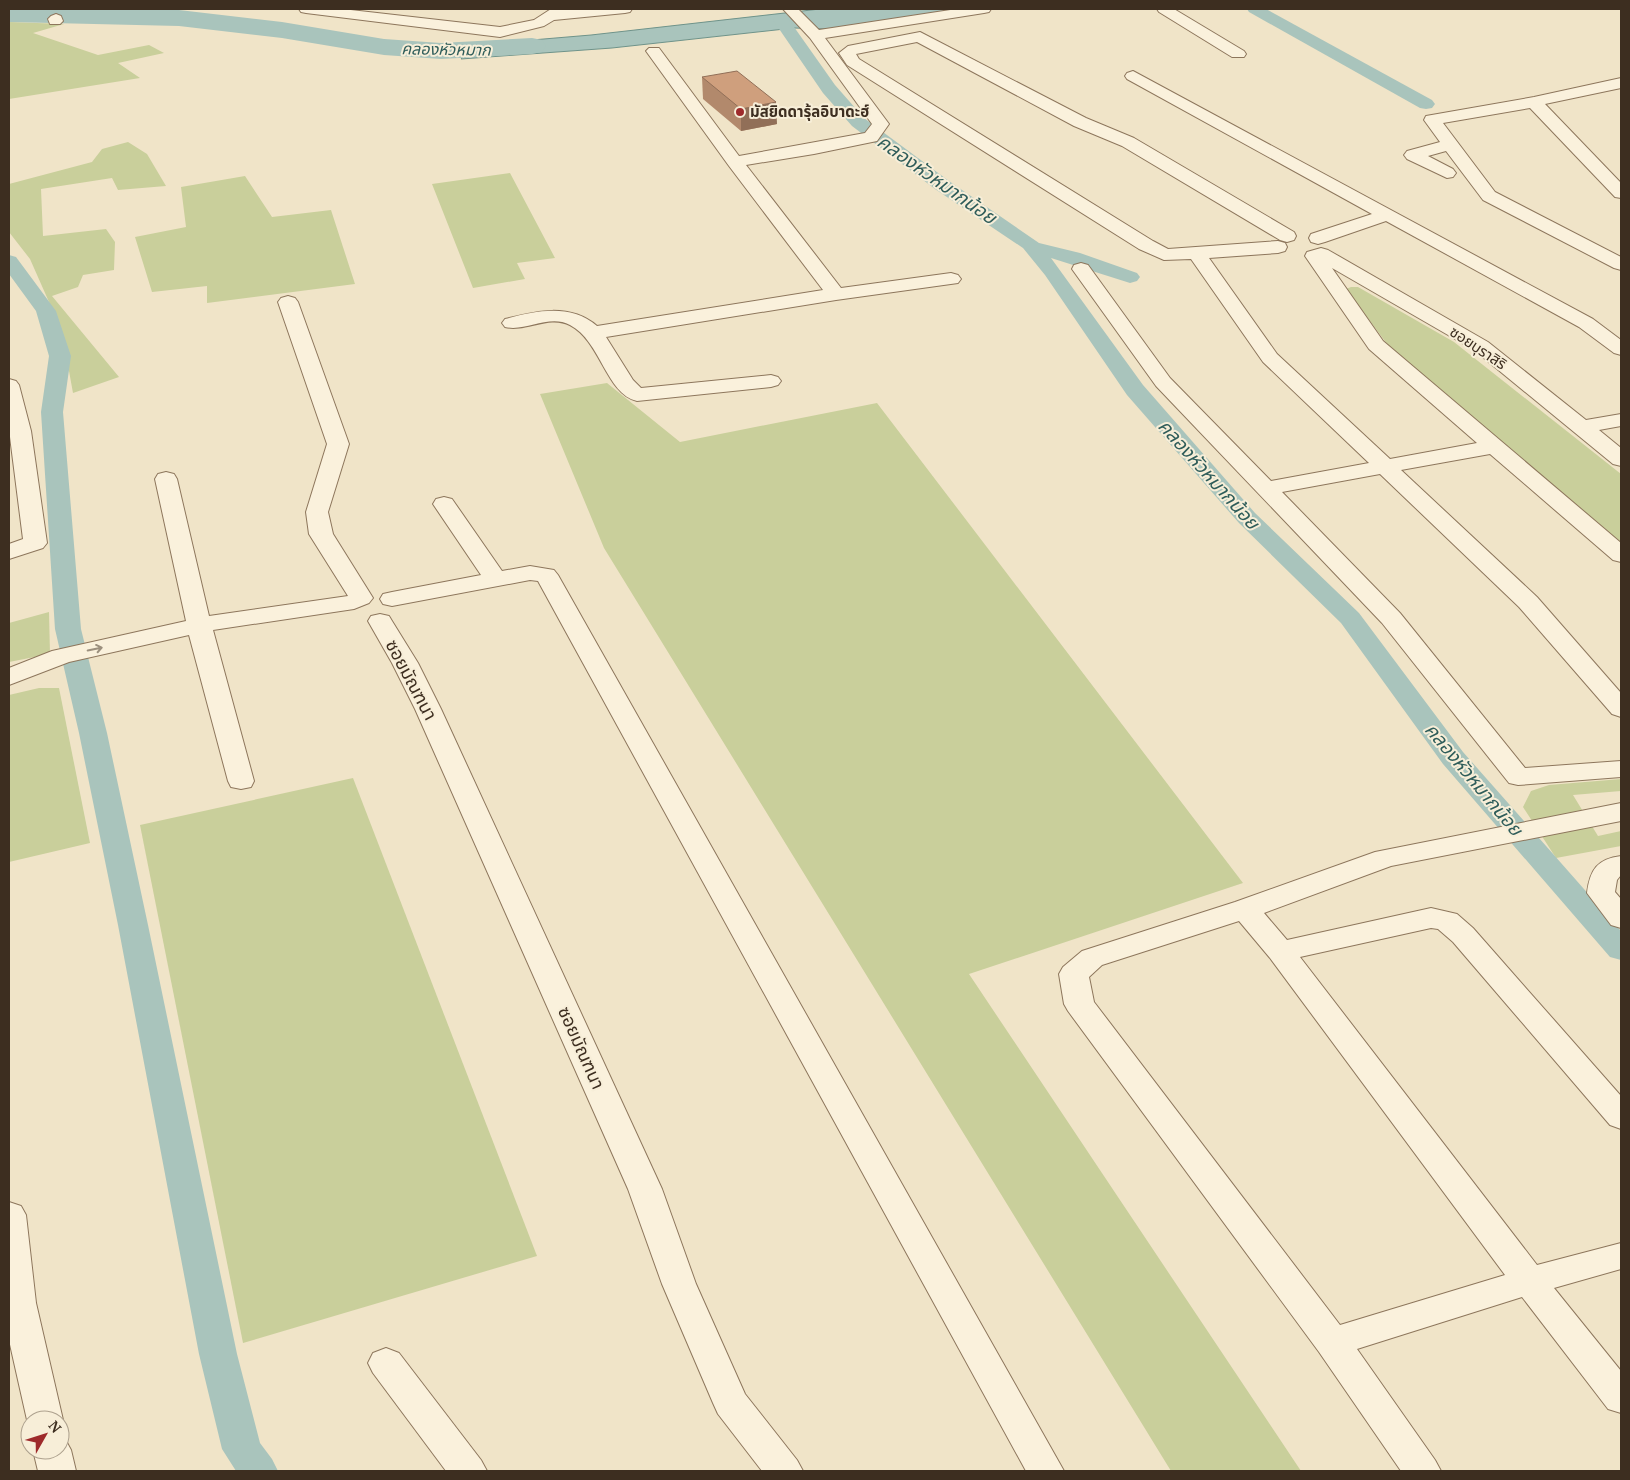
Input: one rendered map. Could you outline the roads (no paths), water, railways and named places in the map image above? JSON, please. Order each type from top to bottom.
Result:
[{"type":"street","points":[[306,9],[500,32],[539,23],[556,13],[625,9]]},
{"type":"street","points":[[354,9],[515,30]]},
{"type":"street","points":[[735,162],[814,149],[871,136],[881,124],[813,33],[791,9]]},
{"type":"street","points":[[813,33],[984,9]]},
{"type":"street","points":[[1164,9],[1238,54]]},
{"type":"street","points":[[920,37],[1080,122],[1128,142],[1283,242],[1197,254],[1164,254],[1146,245],[852,62],[848,57],[848,51],[906,38],[920,37]]},
{"type":"street","points":[[654,51],[735,162],[836,294]]},
{"type":"street","points":[[1133,76],[1586,323],[1621,349]]},
{"type":"street","points":[[1621,83],[1534,102],[1432,120],[1489,196],[1621,264]]},
{"type":"street","points":[[1534,102],[1621,194]]},
{"type":"street","points":[[1447,173],[1413,155],[1450,144]]},
{"type":"street","points":[[1387,215],[1318,249],[1376,345],[1621,555]]},
{"type":"street","name":"ซอยบุราสิริ","points":[[1283,242],[1296,255],[1318,249],[1481,346],[1621,459]]},
{"type":"street","points":[[1197,254],[1270,358],[1528,602],[1621,709]]},
{"type":"street","points":[[1081,269],[1163,382],[1264,489],[1391,618],[1518,777],[1621,769]]},
{"type":"street","points":[[591,333],[836,294],[951,279]]},
{"type":"street","name":"ซอยมัณฑนา","points":[[288,302],[338,444],[317,512],[321,534],[405,663],[645,1189],[679,1284],[732,1403],[784,1471]]},
{"type":"street","points":[[512,323],[566,317],[575,320],[600,340],[626,386],[637,395],[771,381]]},
{"type":"street","points":[[9,385],[20,431],[35,543],[9,552]]},
{"type":"street","points":[[1582,427],[1621,420]]},
{"type":"street","points":[[1264,489],[1496,446]]},
{"type":"street","points":[[166,479],[201,634],[241,782]]},
{"type":"street","points":[[444,504],[496,579]]},
{"type":"street","points":[[9,677],[201,634],[367,607],[530,573],[546,575],[552,582],[1045,1471]]},
{"type":"street","points":[[1422,1471],[1332,1342],[1079,1004],[1074,974],[1092,958],[1246,909],[1385,858],[1610,813]]},
{"type":"street","points":[[1621,865],[1614,866],[1603,877],[1601,892],[1621,918]]},
{"type":"street","points":[[1246,909],[1280,951],[1529,1281],[1621,1398]]},
{"type":"street","points":[[1280,951],[1431,918],[1447,921],[1463,935],[1621,1116]]},
{"type":"street","points":[[9,1215],[18,1303],[43,1410]]},
{"type":"street","points":[[1332,1342],[1529,1281],[1621,1256]]},
{"type":"street","points":[[386,1363],[468,1471]]},
{"type":"water","points":[[820,9],[968,9],[829,29],[794,28],[612,48],[461,59],[473,45],[591,35]]},
{"type":"waterway","points":[[1255,9],[1426,104]]},
{"type":"waterway","name":"คลองหัวหมาก","points":[[9,14],[179,18],[282,30],[384,47],[441,51],[532,46]]},
{"type":"waterway","name":"คลองหัวหมากน้อย","points":[[781,20],[829,89],[858,122],[942,185],[1033,247]]},
{"type":"waterway","points":[[1033,247],[1073,257],[1130,277]]},
{"type":"waterway","name":"คลองหัวหมากน้อย","points":[[1033,247],[1052,271],[1135,390],[1247,518],[1350,618],[1453,758],[1621,950]]},
{"type":"waterway","points":[[9,261],[46,311],[60,356],[52,412],[68,629],[93,733],[133,925],[218,1354],[242,1449],[258,1471]]},
{"type":"place","name":"มัสยิดดารุ้ลอิบาดะฮ์","points":[[740,112]]}]
